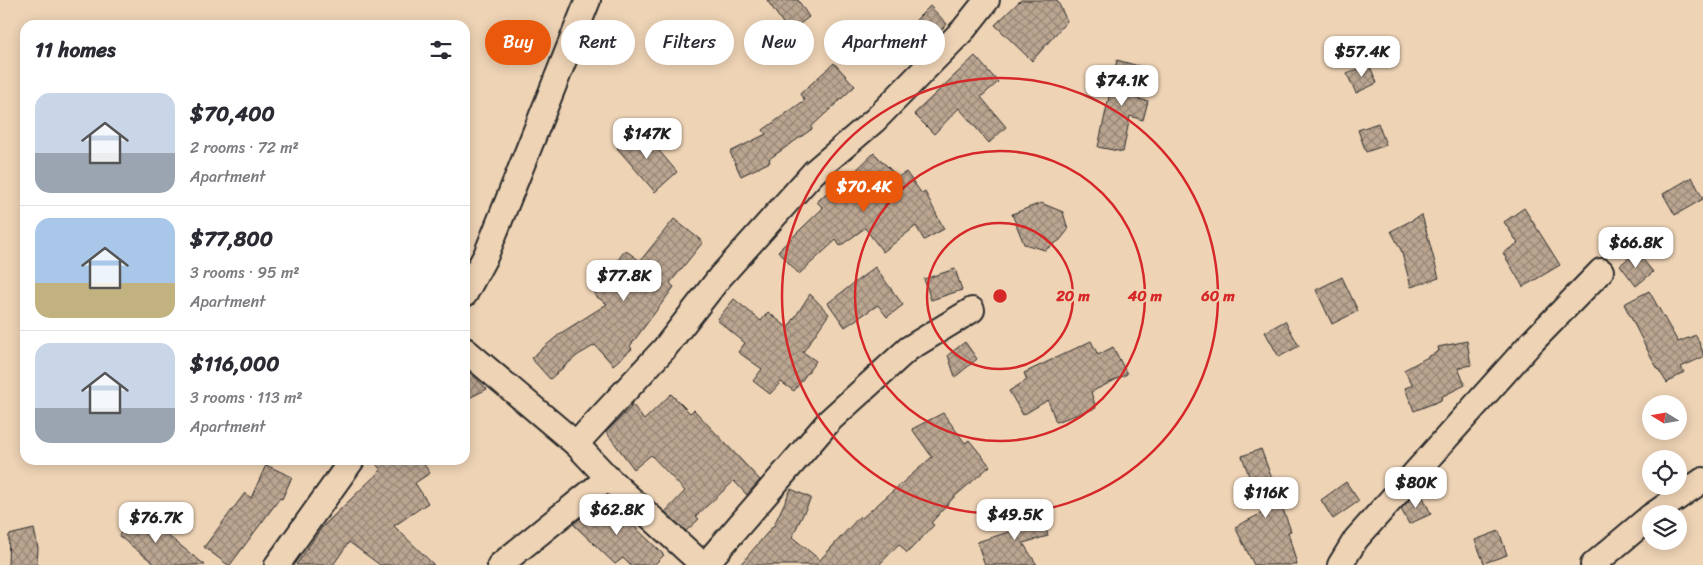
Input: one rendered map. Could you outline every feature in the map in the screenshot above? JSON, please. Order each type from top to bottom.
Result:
[{"type":"street","points":[[470,285],[486,255],[588,0]]},
{"type":"street","points":[[576,444],[664,349],[720,277],[814,172],[875,120],[964,29],[987,0]]},
{"type":"street","points":[[1340,565],[1356,539],[1531,343],[1601,271]]},
{"type":"street","points":[[470,354],[576,444],[608,478],[704,565],[830,420],[908,349],[972,310]]},
{"type":"street","points":[[277,565],[348,465]]},
{"type":"street","points":[[500,565],[608,478]]},
{"type":"street","points":[[1667,505],[1703,480]]},
{"type":"street","points":[[1593,565],[1642,524]]},
{"type":"building","points":[[767,0],[798,0],[809,17],[805,20],[781,20]]},
{"type":"building","points":[[1021,0],[1057,0],[1067,21],[1032,61],[995,25]]},
{"type":"building","points":[[930,6],[943,20],[916,20]]},
{"type":"building","points":[[975,56],[998,82],[981,97],[1006,127],[989,143],[959,108],[934,134],[914,114]]},
{"type":"building","points":[[1117,60],[1142,67],[1133,98],[1148,101],[1143,120],[1130,116],[1123,152],[1098,147]]},
{"type":"building","points":[[1369,64],[1377,83],[1356,93],[1347,74]]},
{"type":"building","points":[[832,65],[836,65],[855,86],[811,127],[812,129],[769,159],[770,162],[741,176],[730,152],[766,134],[763,130],[805,100],[800,94]]},
{"type":"building","points":[[1378,123],[1386,145],[1366,152],[1358,130]]},
{"type":"building","points":[[640,128],[677,172],[655,192],[617,148]]},
{"type":"building","points":[[874,153],[898,177],[906,172],[922,194],[925,192],[944,229],[924,240],[916,226],[883,252],[865,228],[840,246],[836,240],[799,274],[778,251],[823,208],[817,202],[847,173],[850,176]]},
{"type":"building","points":[[1692,177],[1703,199],[1675,215],[1663,194]]},
{"type":"building","points":[[1041,203],[1063,212],[1068,230],[1060,240],[1045,250],[1024,244],[1012,214]]},
{"type":"building","points":[[1524,208],[1560,265],[1523,287],[1503,253],[1518,243],[1504,222]]},
{"type":"building","points":[[1422,215],[1439,278],[1411,287],[1401,250],[1391,231]]},
{"type":"building","points":[[674,219],[703,242],[670,283],[674,287],[630,346],[632,349],[613,365],[595,345],[578,355],[550,379],[531,358],[561,333],[607,304],[594,295],[625,250],[640,261]]},
{"type":"building","points":[[1637,252],[1653,272],[1636,286],[1620,265]]},
{"type":"building","points":[[875,267],[903,305],[887,317],[878,305],[845,327],[828,303]]},
{"type":"building","points":[[955,269],[962,290],[931,300],[924,279]]},
{"type":"building","points":[[1342,277],[1358,311],[1332,324],[1316,290]]},
{"type":"building","points":[[1649,291],[1678,342],[1696,335],[1703,352],[1703,357],[1681,367],[1684,372],[1667,383],[1653,361],[1624,304]]},
{"type":"building","points":[[810,294],[829,314],[803,352],[816,361],[794,391],[781,382],[770,394],[753,381],[762,369],[738,352],[745,343],[717,320],[734,299],[761,321],[768,312],[788,328]]},
{"type":"building","points":[[1285,321],[1299,346],[1279,357],[1265,332]]},
{"type":"building","points":[[1091,341],[1098,355],[1113,347],[1127,374],[1091,392],[1096,408],[1056,422],[1048,400],[1023,415],[1009,391],[1027,380],[1024,373]]},
{"type":"building","points":[[1467,341],[1471,365],[1458,368],[1465,385],[1441,397],[1442,400],[1414,411],[1405,388],[1413,385],[1404,370],[1439,351],[1438,347]]},
{"type":"building","points":[[965,342],[977,359],[955,377],[948,355]]},
{"type":"building","points":[[470,373],[487,389],[470,398]]},
{"type":"building","points":[[671,394],[690,413],[694,410],[760,480],[747,495],[734,481],[696,516],[699,519],[686,531],[665,512],[685,491],[651,455],[634,469],[606,432],[633,405],[644,420]]},
{"type":"building","points":[[943,413],[965,443],[969,440],[990,466],[953,498],[931,523],[934,525],[907,553],[899,544],[879,565],[740,565],[774,525],[791,489],[811,498],[792,537],[820,560],[860,516],[862,518],[932,457],[912,429]]},
{"type":"building","points":[[1261,449],[1291,531],[1288,532],[1297,565],[1254,565],[1235,527],[1262,513],[1242,456]]},
{"type":"building","points":[[266,465],[292,477],[282,499],[280,498],[230,565],[228,565],[204,547],[245,493],[251,498]]},
{"type":"building","points":[[377,465],[424,465],[430,473],[415,483],[428,503],[394,526],[434,565],[380,565],[349,542],[333,565],[296,565],[322,527],[381,470]]},
{"type":"building","points":[[1346,482],[1359,501],[1333,519],[1321,500]]},
{"type":"building","points":[[1421,493],[1431,514],[1409,524],[1401,509],[1411,498]]},
{"type":"building","points":[[605,498],[664,555],[654,565],[630,565],[623,558],[615,564],[573,524]]},
{"type":"building","points":[[1041,507],[1048,536],[1023,543],[1037,565],[985,565],[977,542],[1015,530],[1011,515]]},
{"type":"building","points":[[131,514],[162,531],[205,565],[156,565],[119,536]]},
{"type":"building","points":[[34,529],[38,548],[37,565],[8,565],[9,535]]},
{"type":"building","points":[[1499,531],[1507,555],[1484,563],[1475,540]]}]
